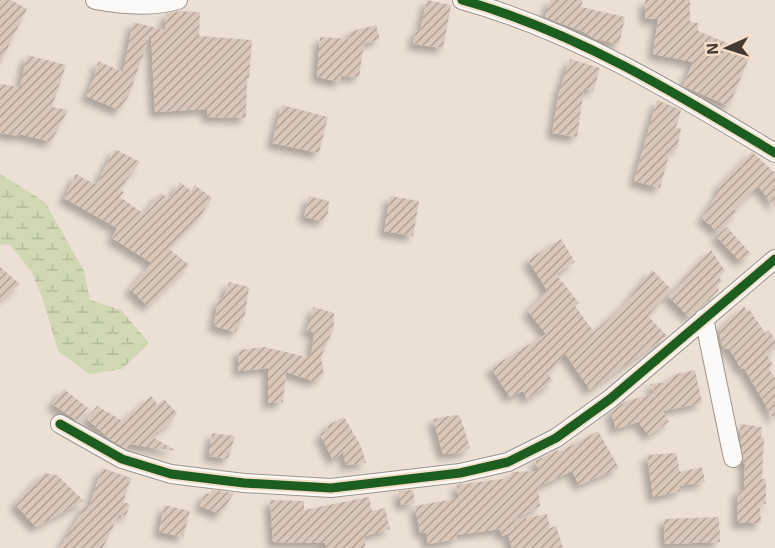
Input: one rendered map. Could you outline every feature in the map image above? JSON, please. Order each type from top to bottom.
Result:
[{"type":"street","points":[[95,0],[120,5],[164,4],[178,0]]},
{"type":"street","points":[[462,0],[499,5],[641,73],[775,153]]},
{"type":"street","points":[[60,424],[122,459],[171,474],[244,483],[331,488],[460,473],[508,462],[556,438],[610,399],[775,259]]},
{"type":"street","points":[[704,318],[734,458]]},
{"type":"green space","points":[[0,174],[45,202],[84,271],[90,300],[121,310],[149,343],[122,369],[89,374],[58,351],[43,299],[31,271],[10,245],[0,244]]},
{"type":"building","points":[[0,0],[11,0],[27,9],[0,63]]},
{"type":"building","points":[[427,0],[451,5],[443,48],[413,44],[416,30],[420,31]]},
{"type":"building","points":[[550,0],[583,0],[581,7],[625,17],[619,44],[595,39],[584,32],[545,17]]},
{"type":"building","points":[[645,0],[690,0],[690,22],[698,23],[698,31],[751,53],[729,106],[683,86],[693,62],[653,54],[658,19],[645,19]]},
{"type":"building","points":[[180,11],[200,12],[199,36],[252,40],[249,78],[247,78],[246,118],[207,117],[207,109],[155,112],[151,32],[129,95],[119,110],[86,96],[94,79],[98,61],[123,72],[133,22],[165,30],[166,14]]},
{"type":"building","points":[[376,25],[380,39],[364,44],[359,77],[341,76],[340,82],[317,77],[320,37],[351,39],[349,32]]},
{"type":"building","points":[[27,55],[66,65],[52,107],[68,110],[51,142],[19,134],[19,136],[0,133],[0,84],[20,87]]},
{"type":"building","points":[[570,59],[600,68],[593,91],[584,88],[577,137],[552,133],[559,92]]},
{"type":"building","points":[[657,100],[681,110],[676,127],[681,129],[677,149],[671,148],[660,188],[634,181]]},
{"type":"building","points":[[282,105],[328,117],[319,153],[272,143]]},
{"type":"building","points":[[115,149],[140,162],[119,190],[124,192],[120,197],[144,214],[160,193],[170,199],[180,182],[191,191],[195,185],[212,198],[201,215],[168,248],[189,265],[148,306],[130,289],[152,263],[112,238],[117,228],[64,198],[76,174],[96,185]]},
{"type":"building","points":[[752,152],[775,173],[775,207],[758,186],[734,209],[737,212],[717,231],[702,218],[720,191],[718,188]]},
{"type":"building","points":[[309,196],[329,201],[328,213],[323,221],[304,217]]},
{"type":"building","points":[[390,196],[419,201],[413,236],[384,231]]},
{"type":"building","points":[[727,227],[751,254],[740,261],[716,236]]},
{"type":"building","points":[[561,239],[575,262],[556,274],[579,303],[575,306],[594,332],[624,305],[652,270],[671,289],[648,316],[667,336],[590,390],[565,353],[548,374],[553,381],[527,399],[523,391],[510,397],[491,368],[546,334],[528,311],[547,290],[528,260]]},
{"type":"building","points":[[711,250],[725,271],[717,276],[722,281],[716,287],[719,290],[689,317],[668,296]]},
{"type":"building","points":[[0,267],[20,284],[0,301]]},
{"type":"building","points":[[229,282],[249,287],[245,314],[236,332],[214,326],[218,300],[223,300]]},
{"type":"building","points":[[744,306],[747,311],[749,309],[765,333],[769,330],[775,340],[775,349],[767,355],[773,365],[769,369],[775,378],[775,421],[744,368],[741,369],[729,348],[724,349],[721,343],[720,329]]},
{"type":"building","points":[[313,307],[334,313],[334,327],[321,357],[324,374],[314,381],[286,372],[283,402],[268,403],[268,368],[238,371],[239,350],[264,347],[311,358],[314,332],[306,330],[311,321]]},
{"type":"building","points":[[695,370],[702,403],[663,411],[669,422],[649,435],[638,422],[616,429],[611,412],[624,402],[655,393],[650,384],[668,382],[673,375]]},
{"type":"building","points":[[64,389],[88,408],[78,421],[52,404]]},
{"type":"building","points":[[151,396],[158,405],[164,399],[177,413],[170,423],[151,436],[176,451],[129,444],[126,449],[111,440],[87,419],[97,406],[123,421]]},
{"type":"building","points":[[460,416],[470,448],[459,453],[443,454],[433,419]]},
{"type":"building","points":[[344,417],[361,446],[366,463],[346,465],[343,452],[333,460],[320,434],[329,429],[327,426]]},
{"type":"building","points":[[740,424],[762,427],[761,438],[764,438],[762,479],[766,479],[766,504],[760,504],[761,523],[737,523],[738,490],[744,490],[745,464],[742,464]]},
{"type":"building","points":[[598,431],[619,468],[579,485],[572,471],[544,484],[538,488],[540,506],[511,521],[547,514],[550,528],[556,526],[563,548],[512,548],[508,534],[502,536],[500,529],[456,535],[457,539],[428,544],[426,532],[420,533],[415,506],[459,498],[456,485],[510,478],[512,472],[539,471],[535,461],[558,450],[559,452]]},
{"type":"building","points":[[212,433],[235,436],[228,459],[209,456]]},
{"type":"building","points":[[676,453],[680,472],[702,467],[705,482],[679,486],[681,491],[653,497],[647,455]]},
{"type":"building","points":[[102,468],[131,478],[123,502],[130,504],[126,516],[119,514],[103,548],[60,548],[86,504],[89,507]]},
{"type":"building","points":[[44,473],[57,475],[84,501],[36,527],[15,504]]},
{"type":"building","points":[[212,490],[234,493],[220,514],[200,506],[205,493],[211,494]]},
{"type":"building","points":[[413,490],[415,503],[401,505],[399,491]]},
{"type":"building","points":[[369,497],[372,511],[385,508],[390,529],[365,536],[365,548],[327,548],[325,543],[273,542],[270,500],[304,501],[304,510]]},
{"type":"building","points":[[164,505],[190,511],[183,537],[159,532]]},
{"type":"building","points":[[719,517],[720,542],[665,544],[664,519]]},
{"type":"cycle path","points":[[462,0],[504,13],[584,46],[662,86],[775,153]]},
{"type":"cycle path","points":[[60,424],[122,459],[171,474],[244,483],[331,488],[460,473],[508,462],[556,438],[610,399],[775,259]]}]
